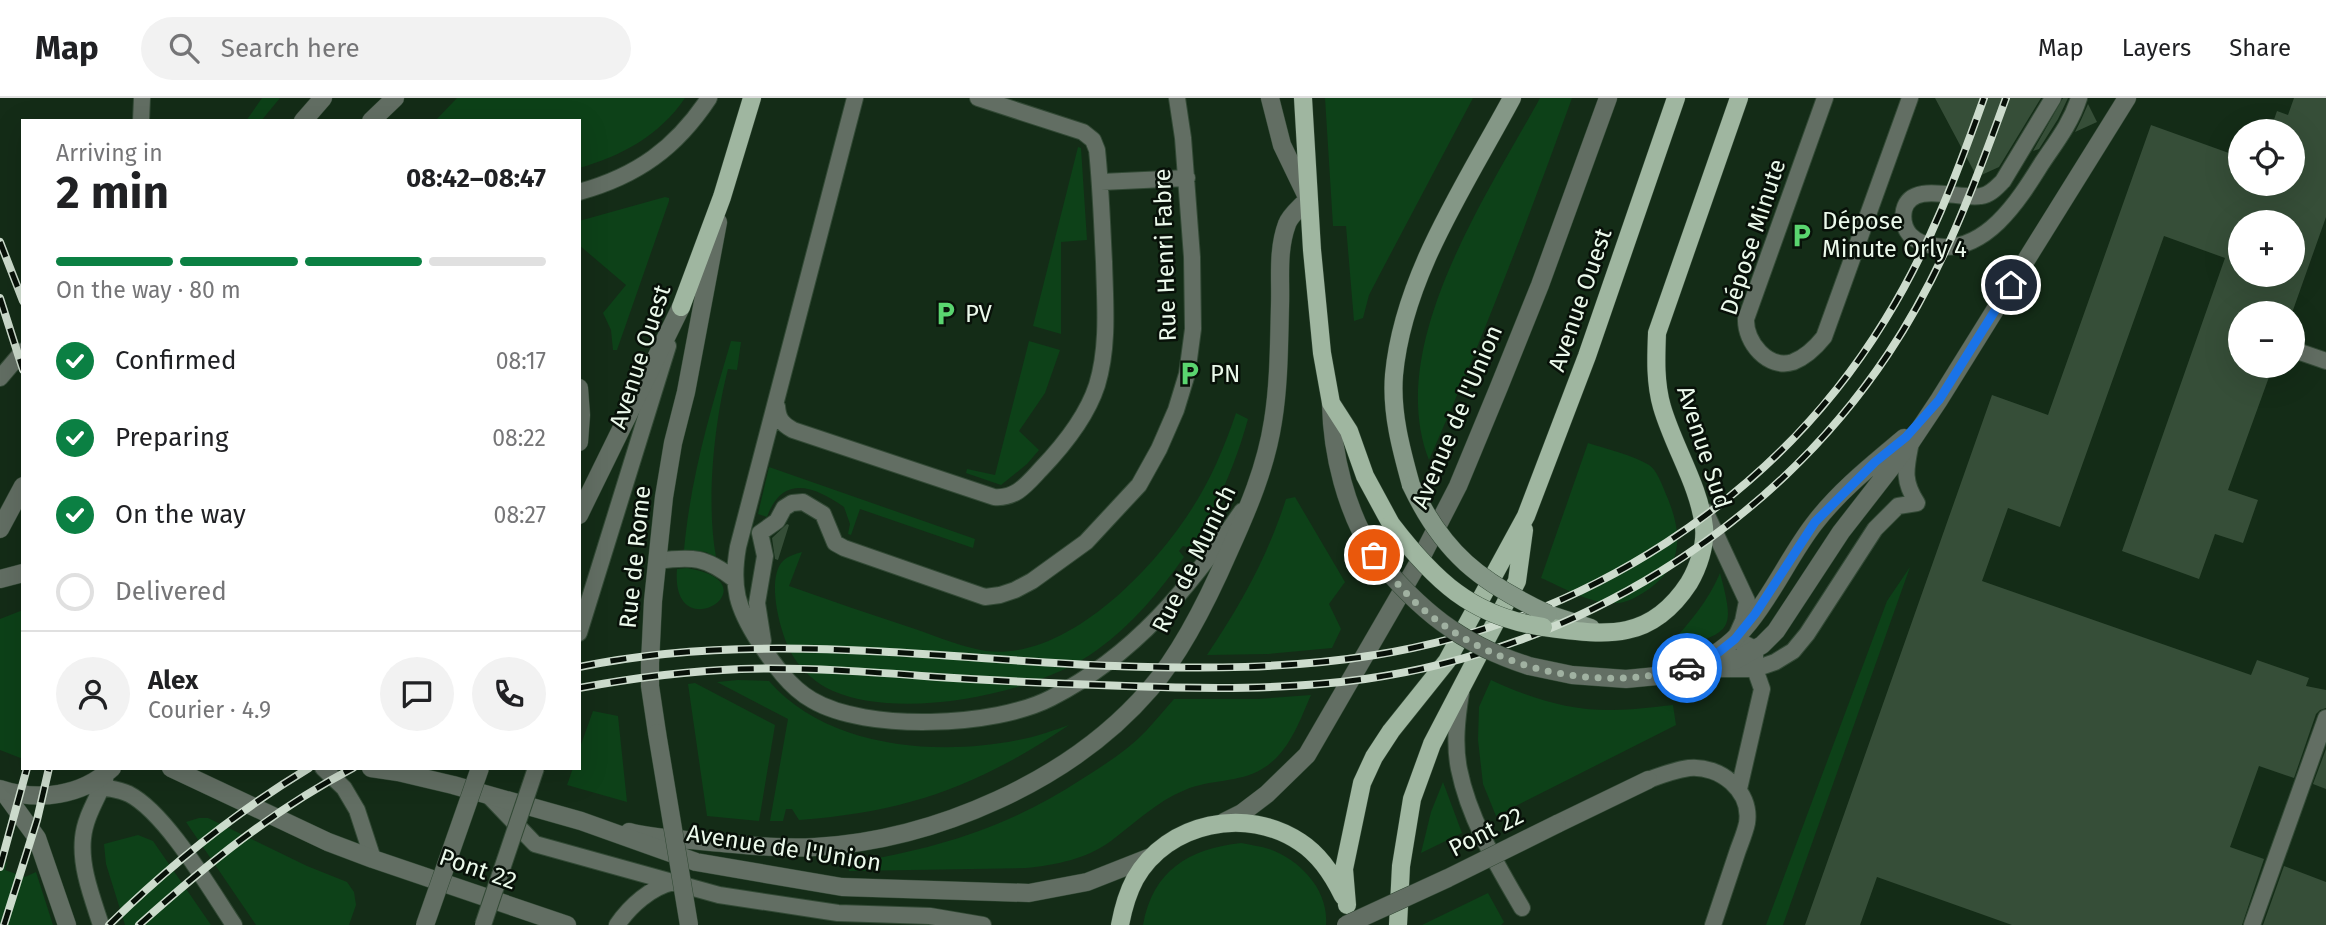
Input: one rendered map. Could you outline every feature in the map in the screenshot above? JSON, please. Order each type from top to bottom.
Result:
[{"type":"main road","name":"Avenue Ouest","points":[[681,307],[722,197],[752,98]]},
{"type":"main road","name":"Avenue Sud","points":[[1303,98],[1308,199],[1322,353],[1331,402],[1349,431],[1365,476],[1391,524],[1411,550],[1466,601],[1490,614],[1519,623],[1545,620],[1594,633],[1626,632],[1654,619],[1675,603],[1693,577],[1702,551],[1704,530],[1698,496],[1662,406],[1656,371],[1657,333],[1739,98]]},
{"type":"main road","points":[[1512,98],[1422,271],[1400,334],[1394,377],[1396,423],[1411,485],[1426,516],[1449,548],[1474,572],[1545,620]]},
{"type":"main road","name":"Avenue Ouest","points":[[1348,925],[1344,869],[1362,783],[1374,757],[1391,731],[1447,661],[1526,516],[1583,368],[1676,98]]},
{"type":"main road","name":"Avenue Ouest","points":[[1398,925],[1402,855],[1412,799],[1432,744],[1461,693],[1517,581],[1526,516]]},
{"type":"main road","points":[[1120,925],[1125,902],[1136,877],[1153,856],[1174,840],[1198,828],[1224,822],[1251,823],[1276,830],[1300,842],[1320,859],[1336,881],[1347,905]]},
{"type":"street","points":[[305,119],[323,98]]},
{"type":"street","points":[[373,119],[395,98]]},
{"type":"street","points":[[1270,98],[1282,145],[1308,199]]},
{"type":"street","name":"Avenue de l'Union","points":[[1224,822],[1242,813],[1267,794],[1307,755],[1420,560],[1458,486],[1540,285],[1608,98]]},
{"type":"street","name":"Avenue Sud","points":[[1331,402],[1332,437],[1346,492],[1361,533],[1374,555],[1396,582],[1424,610],[1451,630],[1494,655],[1572,676],[1626,679],[1657,676],[1736,660],[1755,649],[1776,631],[1840,533],[1910,442],[1939,400],[2127,98]]},
{"type":"street","name":"Rue de Rome","points":[[689,925],[650,686],[650,663],[657,561],[673,443],[722,197]]},
{"type":"street","name":"Rue de Munich","points":[[581,821],[641,835],[752,845],[814,847],[863,841],[933,825],[993,803],[1054,771],[1107,731],[1151,689],[1187,636],[1218,577],[1257,488],[1273,421],[1279,343],[1280,258],[1287,221],[1308,199]]},
{"type":"street","points":[[581,511],[681,307]]},
{"type":"street","points":[[1687,669],[1714,656],[1735,639],[1755,614],[1815,522],[1875,462],[1906,437],[1939,400]]},
{"type":"street","points":[[0,529],[21,490]]},
{"type":"street","points":[[0,579],[21,574]]},
{"type":"street","points":[[175,770],[328,842],[373,859]]},
{"type":"street","name":"Avenue de l'Union","points":[[384,770],[453,785],[581,821],[695,863],[855,888],[1028,893],[1087,882],[1153,856]]},
{"type":"street","points":[[424,770],[453,785]]},
{"type":"street","points":[[425,925],[479,770]]},
{"type":"street","points":[[1,790],[30,796],[46,796],[102,778]]},
{"type":"street","name":"Pont 22","points":[[1348,925],[1648,780]]},
{"type":"street","points":[[1,790],[37,838],[67,925]]},
{"type":"street","name":"Pont 22","points":[[373,859],[568,925]]},
{"type":"lane","points":[[141,119],[142,98]]},
{"type":"lane","points":[[581,191],[607,184],[667,149],[694,121],[709,98]]},
{"type":"lane","points":[[776,406],[778,417],[784,425],[793,430],[994,497],[1007,498],[1020,490],[1069,437],[1097,385],[1104,353],[1101,183],[1097,150],[1093,140],[1083,132],[978,98]]},
{"type":"lane","name":"Rue Henri Fabre","points":[[767,653],[760,632],[757,603],[758,584],[765,556],[760,533],[777,521],[784,508],[792,503],[803,502],[822,514],[835,543],[844,548],[985,597],[1015,590],[1049,570],[1086,542],[1139,485],[1160,449],[1176,410],[1187,374],[1193,329],[1192,257],[1180,106],[1177,98]]},
{"type":"lane","name":"Dépose Minute","points":[[1825,98],[1746,319],[1748,338],[1754,346],[1763,355],[1782,363],[1793,362],[1806,355],[1824,337],[1910,98]]},
{"type":"lane","points":[[2053,98],[2003,181],[1994,190],[1984,196],[1972,197],[1926,192],[1915,196],[1905,207],[1903,215],[1903,225],[1910,235],[1922,244],[1954,247],[1992,228],[2029,185],[2067,127],[2079,98]]},
{"type":"lane","name":"Rue Henri Fabre","points":[[854,100],[738,547],[734,579],[735,592],[744,618],[788,681],[810,699],[838,713],[874,720],[948,721],[1002,714],[1048,700],[1090,676],[1172,604],[1200,570],[1257,488]]},
{"type":"lane","points":[[1101,183],[1186,178]]},
{"type":"lane","name":"Avenue Ouest","points":[[581,627],[681,307]]},
{"type":"lane","points":[[0,378],[21,353]]},
{"type":"lane","points":[[2305,354],[2326,361]]},
{"type":"lane","points":[[1687,669],[1755,669],[1775,662],[1793,651],[1807,634],[1875,529],[1898,506],[1917,503],[1908,490],[1905,472],[1910,442]]},
{"type":"lane","points":[[1698,496],[1747,601],[1743,621],[1735,639],[1755,649],[1755,669],[1762,689],[1739,789]]},
{"type":"lane","points":[[657,561],[680,558],[714,564],[734,579]]},
{"type":"lane","points":[[1461,693],[1456,731],[1459,768],[1481,833],[1522,908]]},
{"type":"lane","points":[[2252,925],[2326,718]]},
{"type":"lane","points":[[1648,780],[1691,768],[1711,770],[1739,789],[1746,804],[1747,823],[1713,925]]},
{"type":"lane","points":[[325,770],[344,788],[357,810],[373,859]]},
{"type":"lane","points":[[483,925],[535,770]]},
{"type":"lane","points":[[101,925],[83,861],[83,837],[102,778],[155,814],[190,859],[234,925]]},
{"type":"lane","points":[[489,796],[536,844],[719,895],[838,913],[930,916],[983,925]]},
{"type":"lane","points":[[617,925],[625,913],[649,894],[664,884],[674,882]]},
{"type":"green space","points":[[262,98],[280,98],[263,119],[247,119]]},
{"type":"green space","points":[[457,98],[685,98],[664,123],[639,142],[610,157],[581,167],[581,119],[437,119]]},
{"type":"green space","points":[[1325,98],[1473,98],[1369,295],[1363,318],[1354,321],[1346,226],[1333,226]]},
{"type":"green space","points":[[1540,98],[1572,98],[1504,280],[1429,460],[1419,416],[1420,369],[1430,321],[1470,225]]},
{"type":"green space","points":[[1078,147],[1081,148],[1087,240],[1061,242],[1061,334],[1033,326]]},
{"type":"green space","points":[[669,198],[617,350],[613,350],[611,330],[603,313],[626,285],[581,247],[581,220]]},
{"type":"green space","points":[[731,341],[741,342],[737,370],[728,369],[715,438],[712,512],[716,557],[706,552],[684,550],[696,470]]},
{"type":"green space","points":[[1029,341],[1060,350],[1045,393],[1019,431],[1039,450],[1027,464],[1001,485],[966,473],[967,469],[995,475]]},
{"type":"green space","points":[[1236,413],[1248,419],[1237,453],[1217,502],[1191,548],[1183,546],[1179,551],[1184,557],[1134,619],[1097,650],[1072,666],[1006,690],[969,698],[931,703],[895,703],[862,700],[833,691],[810,676],[788,647],[777,608],[775,581],[783,561],[802,552],[789,586],[950,642],[986,651],[1016,650],[1046,642],[1075,628],[1128,586],[1172,537],[1210,477]]},
{"type":"green space","points":[[1588,443],[1643,461],[1652,467],[1675,520],[1677,546],[1668,570],[1646,591],[1621,603],[1588,599],[1541,578]]},
{"type":"green space","points":[[769,467],[975,539],[973,548],[860,509],[851,535],[848,534],[850,524],[844,507],[810,489],[790,490],[773,504],[767,517],[758,514]]},
{"type":"green space","points":[[1295,497],[1345,582],[1329,604],[1341,629],[1332,648],[1268,654],[1207,655],[1252,580],[1286,499]]},
{"type":"green space","points":[[1910,567],[1783,925],[1766,925],[1887,601]]},
{"type":"green space","points":[[687,568],[712,576],[723,586],[722,597],[713,605],[701,609],[688,606],[679,593],[677,569]]},
{"type":"green space","points":[[1720,573],[1728,609],[1724,628],[1706,639],[1673,651],[1669,647],[1671,643],[1699,610]]},
{"type":"green space","points":[[21,611],[21,758],[0,750],[0,619]]},
{"type":"green space","points":[[1491,680],[1535,698],[1566,706],[1620,710],[1673,705],[1676,725],[1496,816],[1483,784],[1478,740],[1479,707]]},
{"type":"green space","points":[[769,681],[793,704],[822,721],[854,734],[887,742],[957,747],[991,744],[1029,738],[1069,725],[972,780],[908,803],[799,820],[792,809],[786,809],[783,821],[770,821],[788,719],[717,682]]},
{"type":"green space","points":[[695,683],[775,725],[759,821],[707,816],[688,684]]},
{"type":"green space","points":[[1311,695],[1286,746],[1262,769],[1244,777],[1195,787],[1175,795],[1111,841],[1081,857],[1026,868],[849,871],[849,863],[942,843],[1026,811],[1124,751],[1174,699],[1258,699]]},
{"type":"green space","points":[[593,711],[618,716],[627,802],[567,785],[572,770],[581,770],[581,744]]},
{"type":"green space","points":[[1443,782],[1462,833],[1421,853],[1431,812]]},
{"type":"green space","points":[[208,818],[307,866],[347,882],[354,892],[356,905],[349,925],[256,925],[186,822]]},
{"type":"green space","points":[[138,835],[153,841],[211,925],[125,925],[106,864],[104,844]]},
{"type":"green space","points":[[1241,843],[1269,849],[1301,869],[1310,878],[1323,900],[1326,925],[1143,925],[1155,890],[1176,866],[1205,851]]},
{"type":"green space","points":[[7,862],[5,870],[25,877],[36,872],[53,925],[0,925],[0,871]]},
{"type":"green space","points":[[1488,893],[1504,922],[1501,925],[1422,925]]},
{"type":"building","points":[[1935,98],[2041,98],[1999,167],[1977,177]]},
{"type":"building","points":[[2063,98],[2068,98],[2058,119],[2039,149],[2033,151]]},
{"type":"building","points":[[2294,98],[2326,98],[2326,217],[2305,276],[2305,210],[2228,210],[2228,287],[2301,287],[2296,301],[2228,301],[2228,378],[2269,378],[2228,490],[2258,500],[2243,543],[2215,534],[2199,579],[2122,551],[2225,258],[2164,236],[2060,527],[2008,508],[1982,581],[2251,675],[2257,660],[2309,678],[2306,686],[2326,690],[2326,708],[2316,714],[2294,778],[2259,766],[2230,847],[2264,859],[2242,925],[2012,925],[1877,877],[1860,925],[1805,925],[1992,395],[2048,415],[2151,125],[2228,153],[2228,196],[2305,196],[2305,119],[2274,119],[2277,111],[2288,115]]},
{"type":"building","points":[[2088,104],[2097,122],[2075,132],[2081,120]]},
{"type":"building","points":[[789,525],[778,560],[775,559],[772,538]]},
{"type":"building","points":[[2326,749],[2326,789],[2313,784]]},
{"type":"building","points":[[2284,866],[2326,882],[2326,925],[2263,925]]},
{"type":"railway","points":[[581,667],[645,656],[712,650],[779,649],[914,653],[1115,666],[1213,668],[1278,665],[1375,655],[1452,639],[1527,614],[1598,582],[1666,543],[1730,496],[1788,444],[1840,385],[1900,294],[1940,212],[1984,98]]},
{"type":"railway","points":[[581,688],[680,673],[765,669],[839,670],[1102,685],[1275,687],[1365,679],[1443,664],[1518,641],[1591,610],[1661,571],[1726,526],[1786,475],[1841,417],[1888,354],[1924,293],[1969,197],[2006,98]]},
{"type":"railway","points":[[0,242],[21,296]]},
{"type":"railway","points":[[0,298],[21,364]]},
{"type":"railway","points":[[0,867],[26,770]]},
{"type":"railway","points":[[4,925],[37,820],[49,770]]},
{"type":"railway","points":[[109,925],[204,840],[306,770]]},
{"type":"railway","points":[[139,925],[189,881],[268,820],[349,770]]},
{"type":"way so far","points":[[1374,555],[1424,610],[1451,630],[1494,655],[1572,676],[1626,679],[1657,676],[1687,668]]},
{"type":"place","name":"Dépose Minute Orly 4","points":[[1802,235]]},
{"type":"place","name":"PV","points":[[945,314]]},
{"type":"place","name":"PN","points":[[1190,374]]},
{"type":"route","points":[[1687,668],[1714,656],[1735,639],[1755,614],[1815,522],[1875,462],[1906,437],[1939,400],[2011,285]]}]
